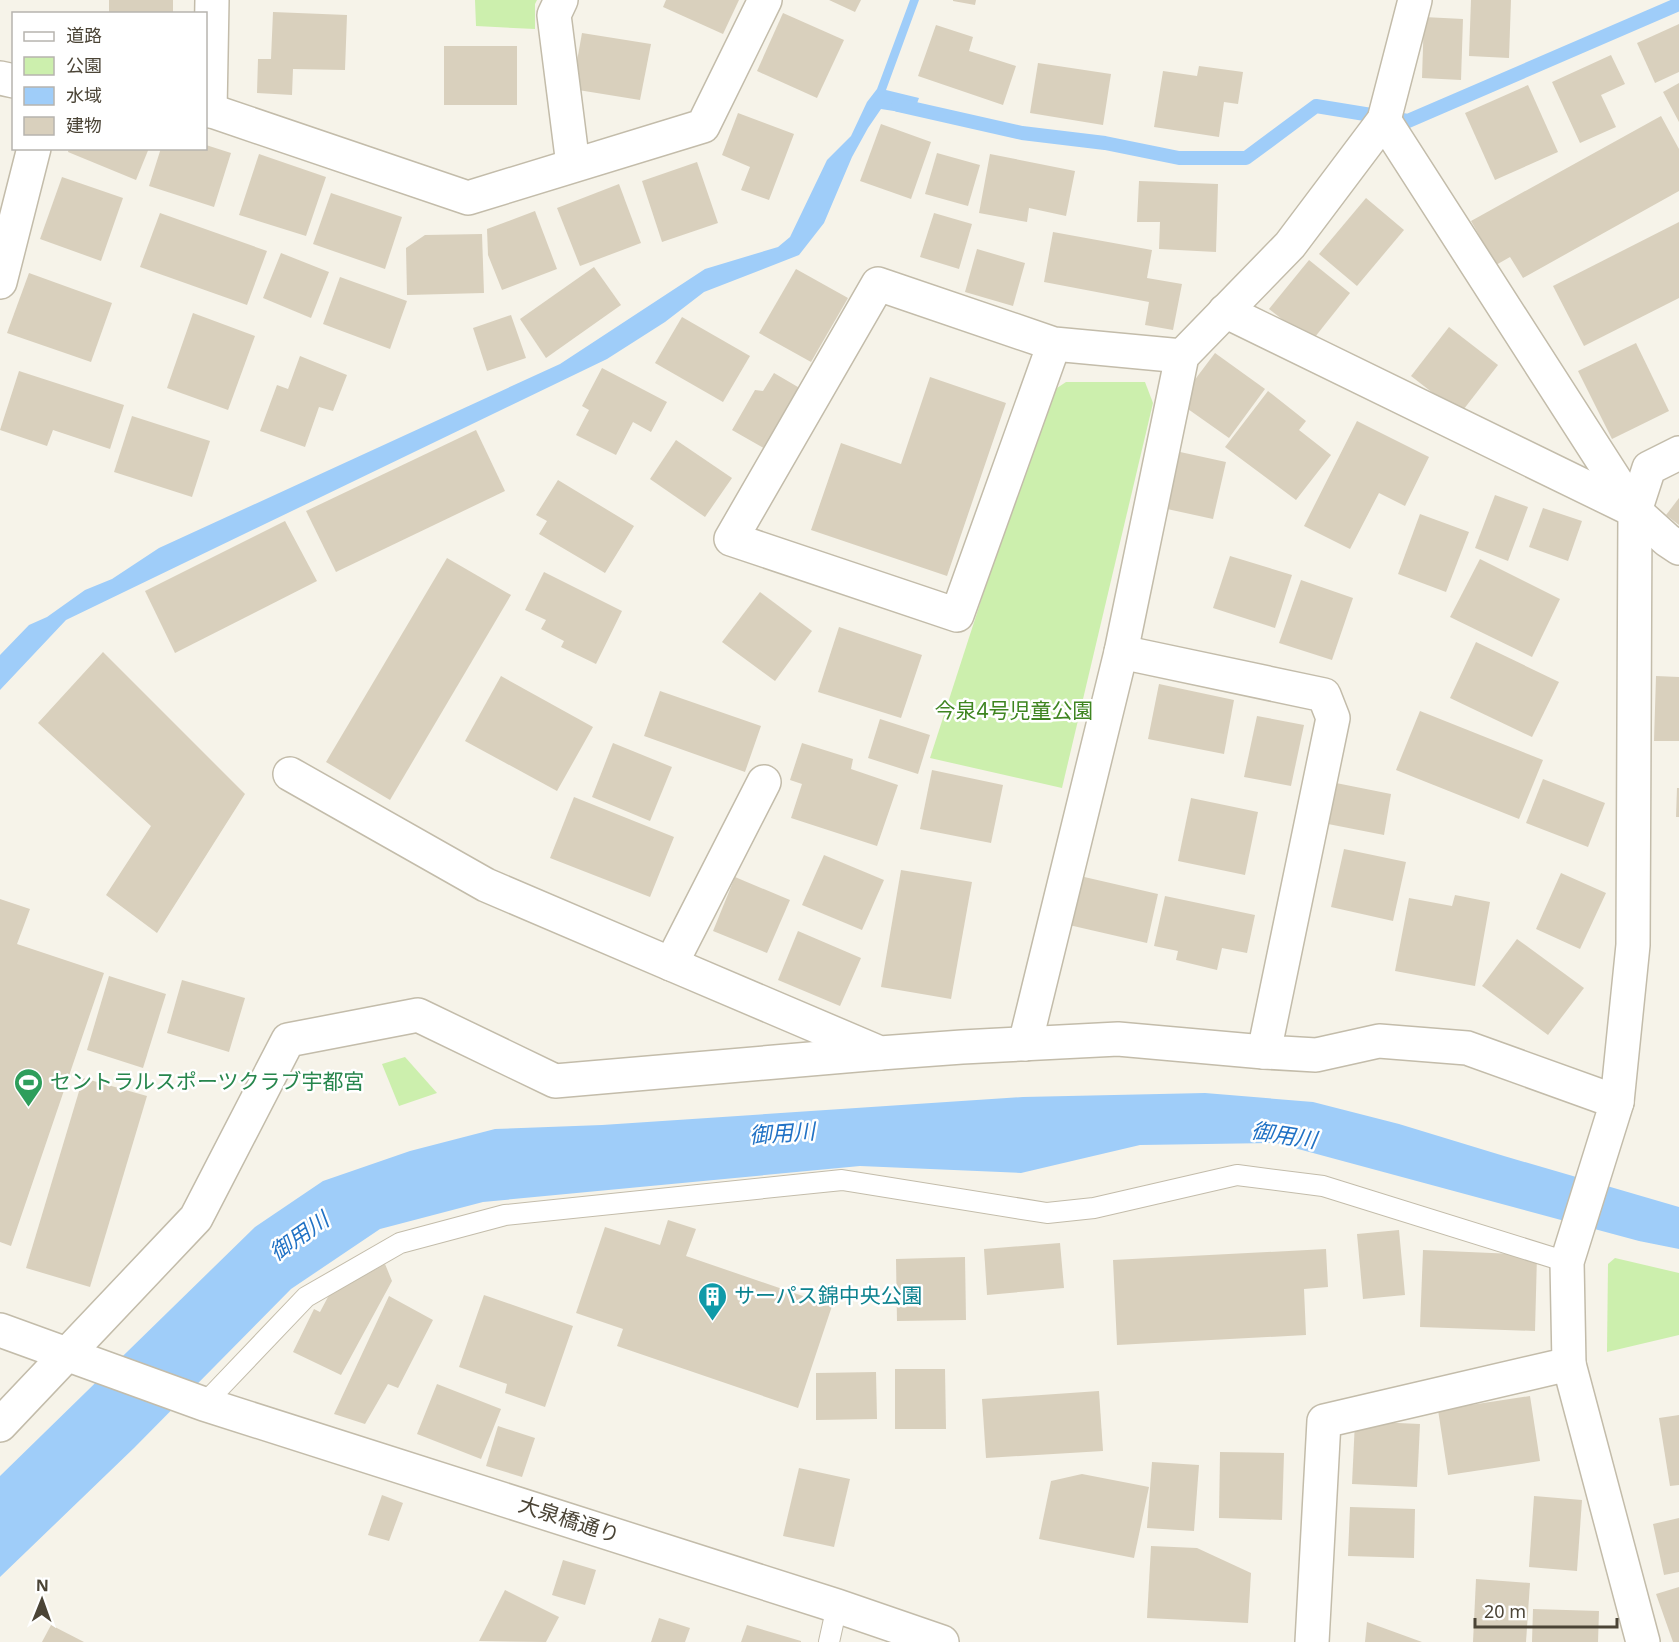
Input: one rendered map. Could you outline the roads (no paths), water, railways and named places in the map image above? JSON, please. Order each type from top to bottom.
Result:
[{"type":"street","points":[[212,0],[208,110],[468,198],[703,126],[765,0]]},
{"type":"street","points":[[561,0],[554,15],[573,165]]},
{"type":"street","points":[[1025,1044],[1121,652],[1182,356],[1290,245],[1384,120],[1416,0]]},
{"type":"street","points":[[1384,120],[1635,511],[1679,548]]},
{"type":"street","points":[[0,282],[33,150]]},
{"type":"street","points":[[1054,344],[957,615],[730,539],[878,284],[1054,344],[1182,356]]},
{"type":"street","points":[[1225,311],[1635,511]]},
{"type":"street","points":[[1643,1642],[1569,1364],[1567,1262],[1617,1102],[1633,945],[1635,511],[1649,468],[1679,453]]},
{"type":"street","points":[[1121,652],[1324,695],[1333,718],[1264,1052]]},
{"type":"street","points":[[290,774],[486,885],[880,1053]]},
{"type":"street","points":[[672,964],[764,782]]},
{"type":"street","points":[[0,1425],[196,1218],[288,1040],[418,1015],[555,1081],[880,1053],[1118,1039],[1316,1055],[1379,1041],[1467,1048],[1617,1102]]},
{"type":"street","points":[[0,1330],[67,1353]]},
{"type":"street","name":"大泉橋通り","points":[[67,1353],[199,1402],[837,1606],[942,1642]]},
{"type":"street","points":[[1312,1642],[1324,1421],[1569,1364]]},
{"type":"lane","points":[[199,1402],[306,1297],[400,1243],[505,1215],[842,1180],[1047,1213],[1094,1208],[1238,1175],[1323,1185],[1567,1262]]},
{"type":"lane","points":[[829,1642],[837,1606]]},
{"type":"water","points":[[910,0],[919,0],[886,90],[919,98],[913,114],[881,109],[852,157],[824,223],[799,255],[704,292],[665,322],[607,359],[66,620],[0,690],[0,655],[29,625],[47,617],[85,590],[112,579],[159,548],[560,364],[705,269],[778,247],[790,237],[827,160],[851,136],[867,102],[877,89]]},
{"type":"water","name":"御用川","points":[[1205,1093],[1313,1102],[1399,1124],[1679,1207],[1679,1249],[1639,1241],[1276,1143],[1140,1145],[1021,1173],[860,1166],[483,1202],[380,1229],[291,1289],[134,1448],[0,1577],[0,1476],[255,1227],[323,1181],[410,1151],[495,1129],[602,1125],[1023,1097]]},
{"type":"waterway","points":[[898,105],[1022,133],[1105,143],[1179,158],[1246,158],[1316,106],[1408,121],[1679,4]]},
{"type":"place","name":"セントラルスポーツクラブ宇都宮","points":[[29,1108]]},
{"type":"place","name":"サーパス錦中央公園","points":[[713,1322]]},
{"type":"park label","name":"今泉4号児童公園","points":[[1014,711]]}]
